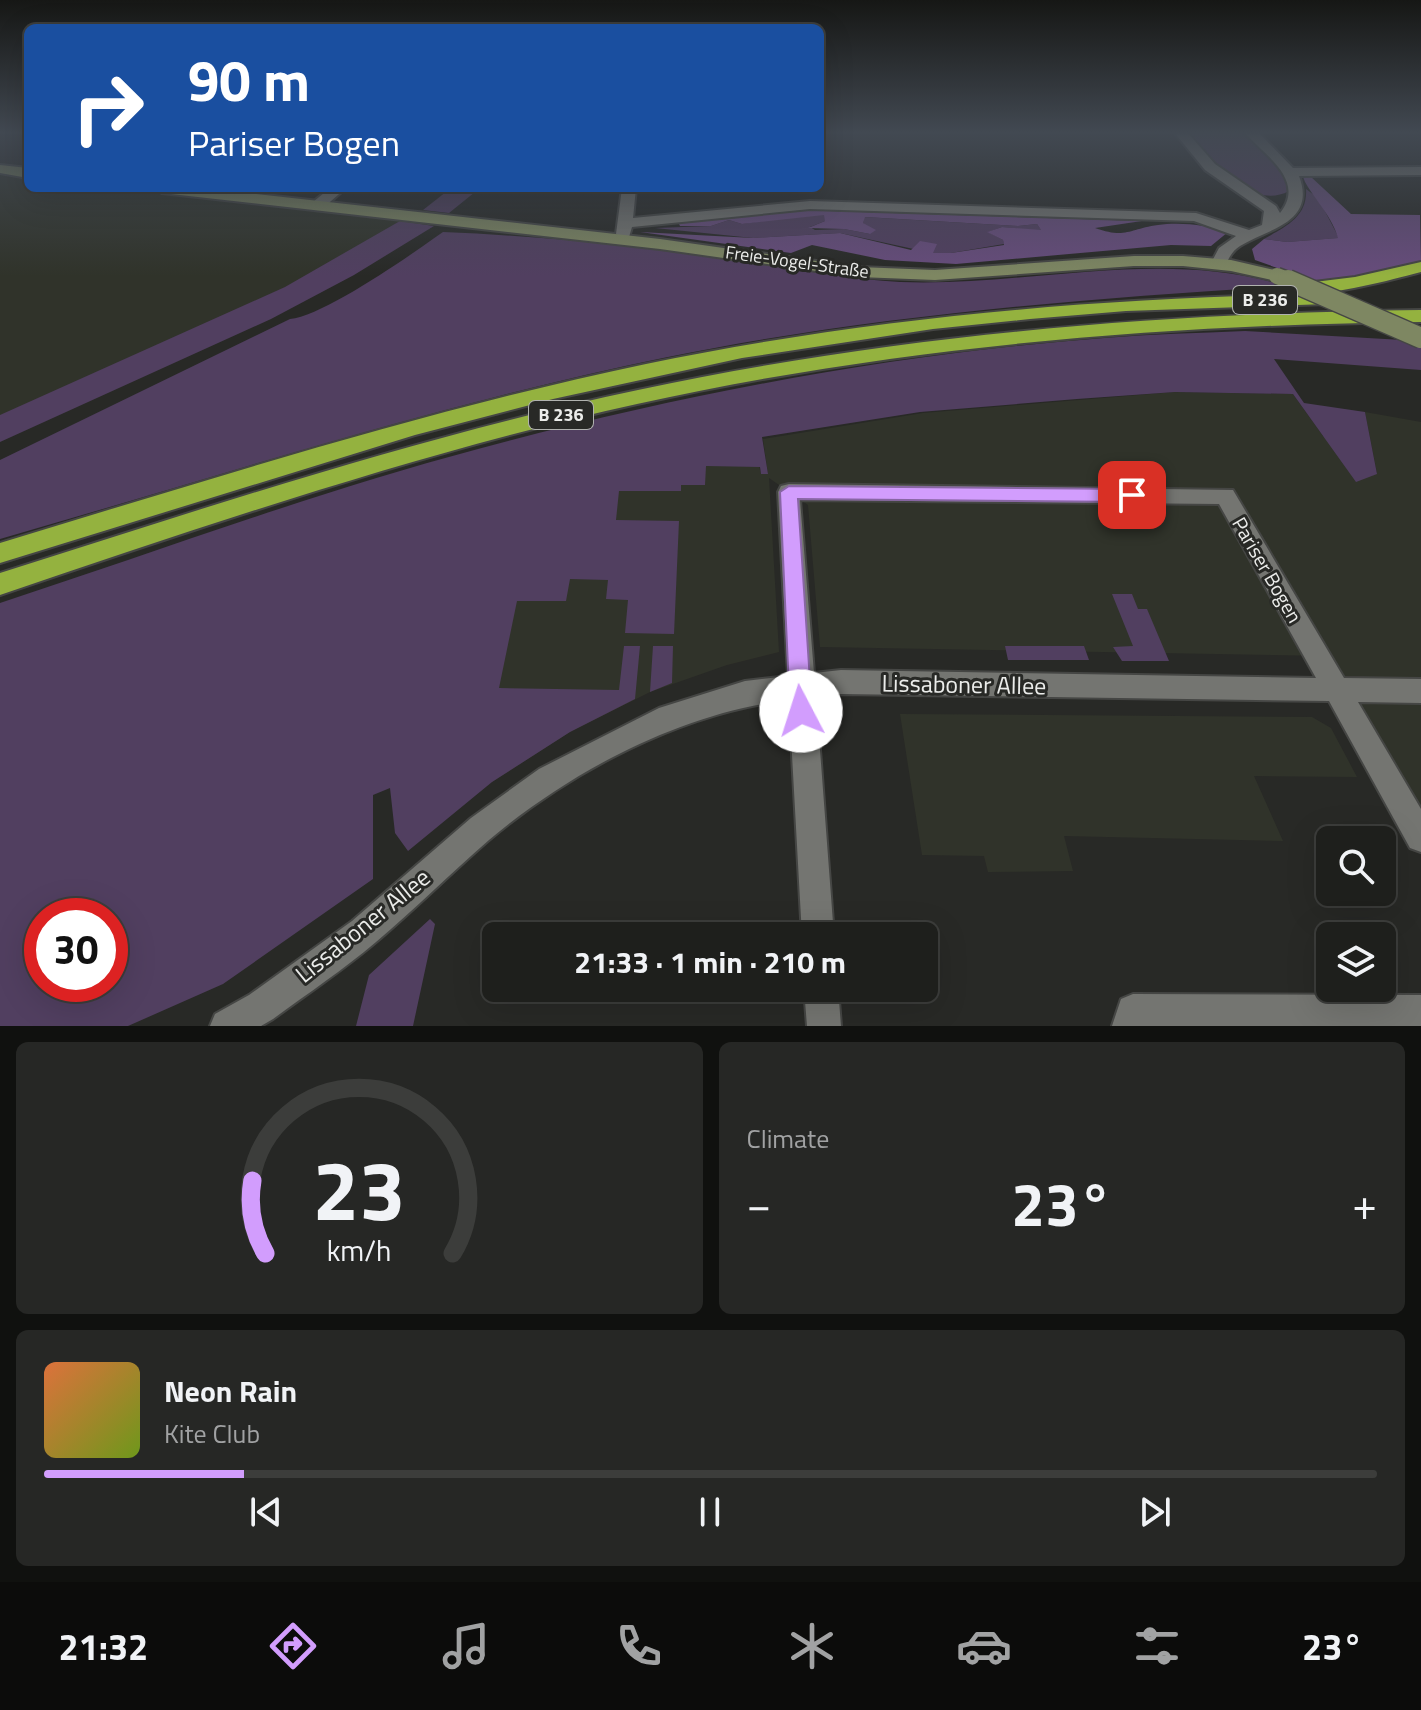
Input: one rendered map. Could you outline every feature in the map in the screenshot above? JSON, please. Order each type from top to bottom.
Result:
[{"type":"highway","points":[[1109,307],[1143,298],[1330,286],[1421,267]]},
{"type":"highway","name":"B 236","points":[[0,553],[338,448],[556,391],[696,361],[847,335],[991,316],[1109,307],[1284,300],[1421,300]]},
{"type":"highway","name":"B 236","points":[[0,584],[464,439],[635,398],[854,356],[970,340],[1140,325],[1319,315],[1421,316]]},
{"type":"highway","points":[[1140,325],[1312,326],[1421,338]]},
{"type":"street","points":[[1228,180],[1271,209],[1273,216],[1269,226]]},
{"type":"street","points":[[1219,263],[1235,242],[1285,218],[1292,209],[1295,196],[1293,180]]},
{"type":"street","name":"Freie-Vogel-Straße","points":[[199,192],[482,224],[624,231],[886,274],[943,275],[1175,261],[1219,263],[1277,276],[1333,297],[1421,338]]},
{"type":"street","points":[[318,205],[334,192]]},
{"type":"street","points":[[629,192],[624,231],[810,205],[1196,217],[1215,221],[1249,237]]},
{"type":"street","points":[[1250,195],[1277,199],[1295,196]]},
{"type":"street","points":[[1246,268],[1243,256],[1249,237]]},
{"type":"street","name":"Pariser Bogen","points":[[799,686],[789,492],[1225,496],[1337,690]]},
{"type":"street","name":"Lissaboner Allee","points":[[227,1026],[261,1007],[363,932],[481,828],[549,779],[659,721],[745,693],[841,682],[1421,691]]},
{"type":"street","points":[[799,686],[817,922]]},
{"type":"street","points":[[1337,690],[1421,837]]},
{"type":"street","points":[[822,1002],[824,1026]]},
{"type":"street","points":[[1129,1026],[1133,1011],[1421,1012]]},
{"type":"shaded area","points":[[0,180],[24,180],[24,192],[196,192],[433,220],[322,286],[0,430]]},
{"type":"shaded area","points":[[1233,180],[1285,180],[1289,191],[1274,196],[1245,188]]},
{"type":"shaded area","points":[[1314,180],[1351,214],[1420,215],[1421,261],[1360,277],[1319,283],[1255,260],[1252,249],[1264,239],[1287,242],[1338,238],[1305,181]]},
{"type":"shaded area","points":[[1306,189],[1318,198],[1339,238],[1287,242],[1264,239],[1294,220],[1303,207]]},
{"type":"shaded area","points":[[446,192],[475,192],[449,213],[423,210]]},
{"type":"shaded area","points":[[798,210],[1142,221],[1095,228],[1121,233],[1158,225],[1185,224],[1228,232],[1211,246],[1171,245],[956,264],[885,260],[812,245],[791,253],[640,232],[753,238],[840,233],[911,250],[920,241],[937,244],[933,253],[951,253],[1004,245],[1003,240],[987,232],[1002,227],[1041,230],[1037,224],[1018,226],[865,217],[863,223],[876,230],[870,234],[844,229],[808,228],[825,221],[824,215],[742,224],[729,220],[711,226],[680,226],[678,222]]},
{"type":"shaded area","points":[[825,215],[825,221],[810,227],[815,230],[844,229],[870,234],[863,223],[864,217],[1018,226],[1037,224],[1042,231],[1002,227],[988,232],[1003,240],[1004,244],[932,253],[840,233],[753,238],[655,228],[711,226],[729,220],[742,224]]},
{"type":"shaded area","points":[[400,221],[434,226],[354,275],[271,319],[0,442],[0,415],[285,287]]},
{"type":"shaded area","points":[[443,232],[620,245],[900,282],[948,282],[1143,269],[1239,275],[1286,286],[1129,297],[895,320],[663,358],[579,376],[413,419],[0,539],[0,460],[290,319],[324,307],[368,283]]},
{"type":"shaded area","points":[[1245,331],[1403,340],[1421,348],[1421,370],[1274,359],[1304,403],[1365,412],[1377,474],[1356,482],[1293,394],[1175,392],[920,412],[762,437],[768,474],[761,474],[760,467],[706,466],[705,485],[681,485],[681,491],[619,491],[616,520],[679,521],[674,634],[625,633],[628,600],[606,599],[608,580],[570,579],[566,601],[517,601],[499,688],[619,690],[624,646],[640,646],[635,699],[570,732],[492,782],[408,851],[395,833],[390,788],[373,795],[373,879],[223,984],[128,1026],[0,1026],[0,603],[357,484],[478,449],[632,411],[788,379],[946,354],[1157,335]]},
{"type":"shaded area","points":[[1175,392],[1293,394],[1323,436],[1377,473],[1365,412],[1421,422],[1421,809],[1328,656],[820,647],[808,505],[769,478],[779,652],[727,665],[650,692],[570,732],[492,782],[472,525],[754,446],[761,474],[768,474],[763,439],[923,413]]},
{"type":"shaded area","points":[[1112,594],[1132,594],[1138,609],[1147,609],[1169,661],[1122,661],[1113,647],[1133,646]]},
{"type":"shaded area","points":[[653,646],[673,646],[672,683],[650,692]]},
{"type":"shaded area","points":[[1005,646],[1084,646],[1089,660],[1008,660]]},
{"type":"shaded area","points":[[900,714],[1312,717],[1331,728],[1357,777],[1254,776],[1283,841],[1064,836],[1073,871],[988,872],[984,856],[922,855]]},
{"type":"shaded area","points":[[430,919],[435,924],[413,1026],[356,1026],[369,975]]},
{"type":"route","points":[[801,711],[789,492],[1132,495]]}]
